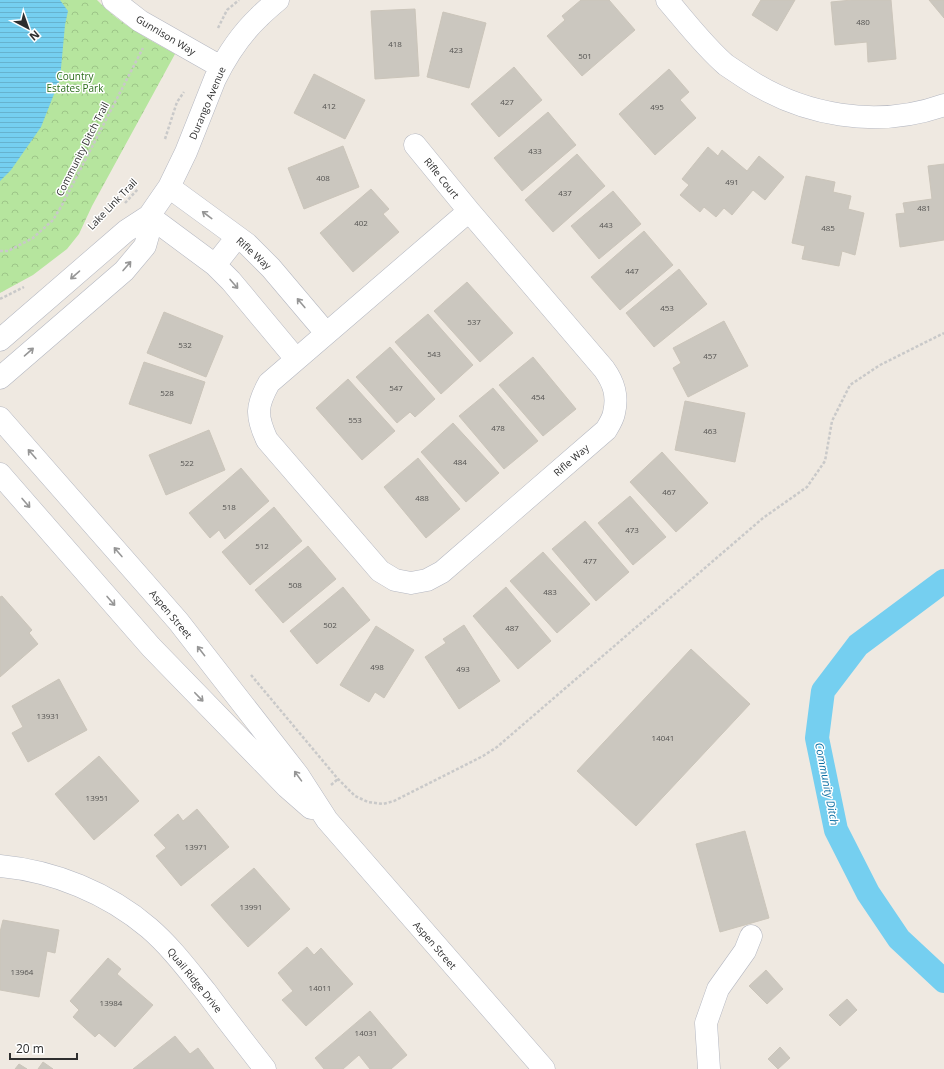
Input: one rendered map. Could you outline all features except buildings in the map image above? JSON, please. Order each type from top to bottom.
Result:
[{"type":"street","name":"Gunnison Way","points":[[113,0],[140,21],[212,62]]},
{"type":"street","name":"Durango Avenue","points":[[0,340],[126,231],[149,216],[170,187],[186,152],[215,79],[212,62],[238,41],[259,16],[278,0]]},
{"type":"street","points":[[667,0],[698,37],[727,65],[760,88],[789,101],[824,112],[860,117],[896,116],[932,109],[944,105]]},
{"type":"street","name":"Rifle Court","points":[[415,145],[469,211]]},
{"type":"street","name":"Rifle Way","points":[[170,187],[247,244],[271,268],[326,333]]},
{"type":"street","name":"Rifle Way","points":[[469,211],[604,369],[612,381],[616,398],[614,414],[606,430],[442,572],[427,580],[411,583],[395,580],[380,571],[267,440],[260,426],[259,410],[262,396],[269,383],[469,211]]},
{"type":"street","points":[[149,216],[215,265],[231,281],[296,359]]},
{"type":"street","points":[[0,378],[124,271],[145,246],[149,232],[149,216]]},
{"type":"street","points":[[215,265],[237,237]]},
{"type":"street","name":"Aspen Street","points":[[0,418],[178,621],[298,776],[327,820],[544,1069]]},
{"type":"street","name":"Aspen Street","points":[[0,474],[151,647],[287,788],[327,820]]},
{"type":"street","name":"Quail Ridge Drive","points":[[0,866],[52,876],[87,889],[120,906],[150,928],[179,958],[265,1069]]},
{"type":"street","points":[[709,1069],[706,1023],[718,989],[745,951],[751,936]]},
{"type":"path","points":[[212,62],[227,10],[240,0]]},
{"type":"path","name":"Community Ditch Trail","points":[[0,251],[8,251],[33,238],[53,220],[153,29]]},
{"type":"path","points":[[165,140],[177,102],[185,91]]},
{"type":"path","name":"Lake Link Trail","points":[[123,205],[139,188]]},
{"type":"path","points":[[0,299],[25,287]]},
{"type":"path","points":[[247,671],[338,779],[355,796],[368,802],[383,804],[394,801],[483,756],[497,747],[763,518],[806,487],[825,461],[832,421],[850,385],[880,365],[944,334]]},
{"type":"green space","name":"Country Estates Park","points":[[0,0],[97,0],[124,23],[175,54],[92,206],[79,234],[67,249],[33,275],[0,293]]},
{"type":"water","points":[[0,0],[60,0],[68,11],[65,25],[60,79],[41,127],[11,170],[0,181]]},
{"type":"waterway","name":"Community Ditch","points":[[944,581],[858,645],[823,691],[817,738],[836,830],[868,893],[899,939],[944,981]]}]
